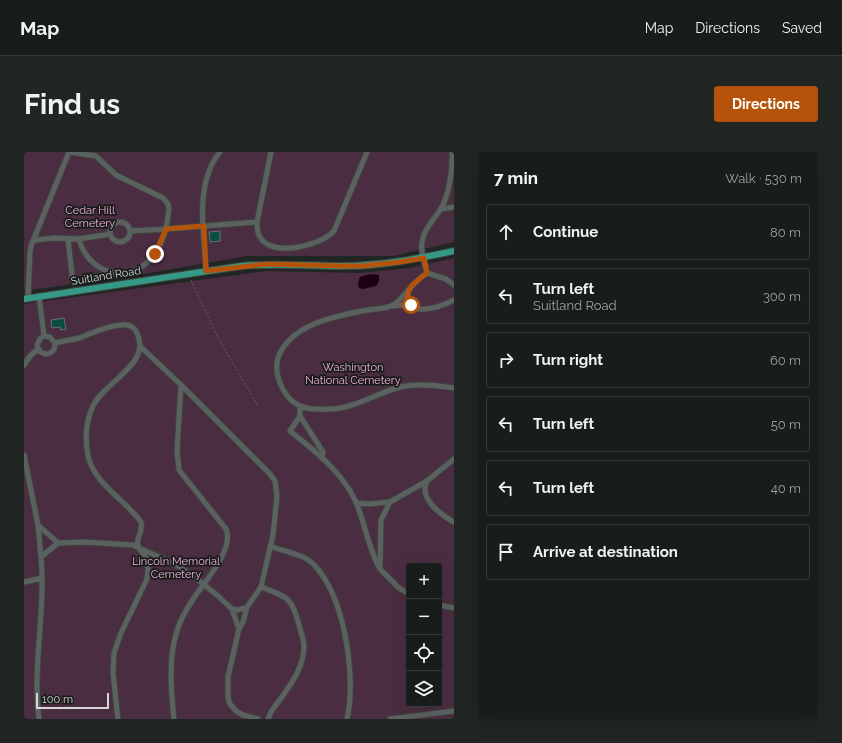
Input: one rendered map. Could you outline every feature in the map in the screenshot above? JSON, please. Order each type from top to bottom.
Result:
[{"type":"main road","name":"Suitland Road","points":[[26,298],[188,273],[267,264],[361,266],[400,262],[454,251]]},
{"type":"lane","points":[[26,298],[30,252],[69,152],[96,156],[116,175],[163,198],[168,204],[169,209],[166,229],[158,249],[152,258],[139,268],[125,273],[110,272],[96,265],[85,254],[80,240]]},
{"type":"lane","points":[[206,271],[203,209],[206,182],[213,163],[220,152]]},
{"type":"lane","points":[[271,152],[257,222],[258,232],[261,239],[268,245],[294,248],[326,238],[336,228],[367,152]]},
{"type":"lane","points":[[427,273],[421,244],[427,227],[441,209],[445,199],[451,172],[452,152]]},
{"type":"lane","points":[[441,209],[454,207]]},
{"type":"lane","points":[[130,231],[257,222]]},
{"type":"lane","points":[[119,223],[126,225],[130,231],[128,238],[123,242],[114,240],[110,234],[112,227],[119,223]]},
{"type":"lane","points":[[35,240],[80,240],[110,234]]},
{"type":"lane","points":[[68,239],[73,284]]},
{"type":"lane","points":[[427,273],[446,279],[454,285]]},
{"type":"lane","points":[[389,306],[397,302],[427,273]]},
{"type":"lane","points":[[408,291],[407,297],[413,307]]},
{"type":"lane","points":[[40,296],[44,336]]},
{"type":"lane","points":[[454,300],[428,309],[402,305],[389,306],[348,314],[316,323],[291,338],[279,356],[277,368],[277,374],[287,395],[295,404],[313,409],[337,409],[390,390],[408,386],[428,385],[454,388]]},
{"type":"lane","points":[[55,343],[78,338],[115,325],[123,324],[130,326],[136,331],[140,347],[138,356],[134,362],[109,386],[94,404],[89,416],[87,436],[88,457],[95,474],[140,522],[141,532],[137,543],[147,561],[148,577],[121,633],[113,663],[118,719]]},
{"type":"lane","points":[[44,336],[50,337],[55,343],[55,348],[50,353],[44,354],[38,349],[38,341],[44,336]]},
{"type":"lane","points":[[140,347],[181,385],[273,477],[276,487],[276,509],[273,535],[261,587],[247,607],[243,622],[239,629],[228,677],[228,698],[230,704],[236,711],[243,715],[258,719]]},
{"type":"lane","points":[[24,365],[30,356],[38,349]]},
{"type":"lane","points":[[174,719],[171,689],[173,646],[180,621],[221,558],[228,535],[226,529],[179,470],[177,451],[181,385]]},
{"type":"lane","points":[[300,406],[300,416],[323,452],[322,457]]},
{"type":"lane","points":[[300,416],[290,431],[322,457],[342,479],[356,503],[374,557],[380,569],[399,588],[406,592]]},
{"type":"lane","points":[[24,454],[38,525],[41,557],[42,609],[37,675],[39,719]]},
{"type":"lane","points":[[356,503],[369,504],[390,502],[427,481],[454,459]]},
{"type":"lane","points":[[427,481],[425,487],[427,498],[438,511],[454,522]]},
{"type":"lane","points":[[380,569],[381,520],[390,502]]},
{"type":"lane","points":[[38,525],[58,543]]},
{"type":"lane","points":[[41,557],[58,543],[105,542],[133,545],[175,564],[204,584],[232,609],[239,629]]},
{"type":"lane","points":[[270,546],[308,560],[322,574],[328,583],[342,624],[349,653],[350,691],[348,719]]},
{"type":"lane","points":[[24,582],[42,578]]},
{"type":"lane","points":[[261,587],[283,596],[293,605],[304,646],[302,663],[268,719]]},
{"type":"lane","points":[[442,606],[454,608]]},
{"type":"lane","points":[[232,609],[238,610],[247,607]]},
{"type":"lane","points":[[390,719],[454,711]]},
{"type":"path","points":[[188,273],[218,338],[258,406]]},
{"type":"green space","name":"Cedar Hill Cemetery","points":[[24,152],[454,152],[454,242],[393,256],[247,256],[150,273],[24,291]]},
{"type":"green space","name":"Lincoln Memorial Cemetery","points":[[454,258],[454,719],[24,719],[24,304],[266,271],[359,273],[409,268]]},
{"type":"shaded area","points":[[370,274],[379,275],[379,281],[376,286],[363,289],[359,288],[358,283],[360,277]]},
{"type":"building","points":[[220,231],[220,241],[210,242],[209,232]]},
{"type":"building","points":[[64,318],[66,329],[61,330],[60,327],[52,328],[51,320]]},
{"type":"route","points":[[155,254],[166,229],[204,226],[206,271],[267,264],[361,266],[424,258],[427,273],[408,291],[407,297],[411,305]]},
{"type":"park label","name":"Washington National Cemetery","points":[[353,373]]}]
